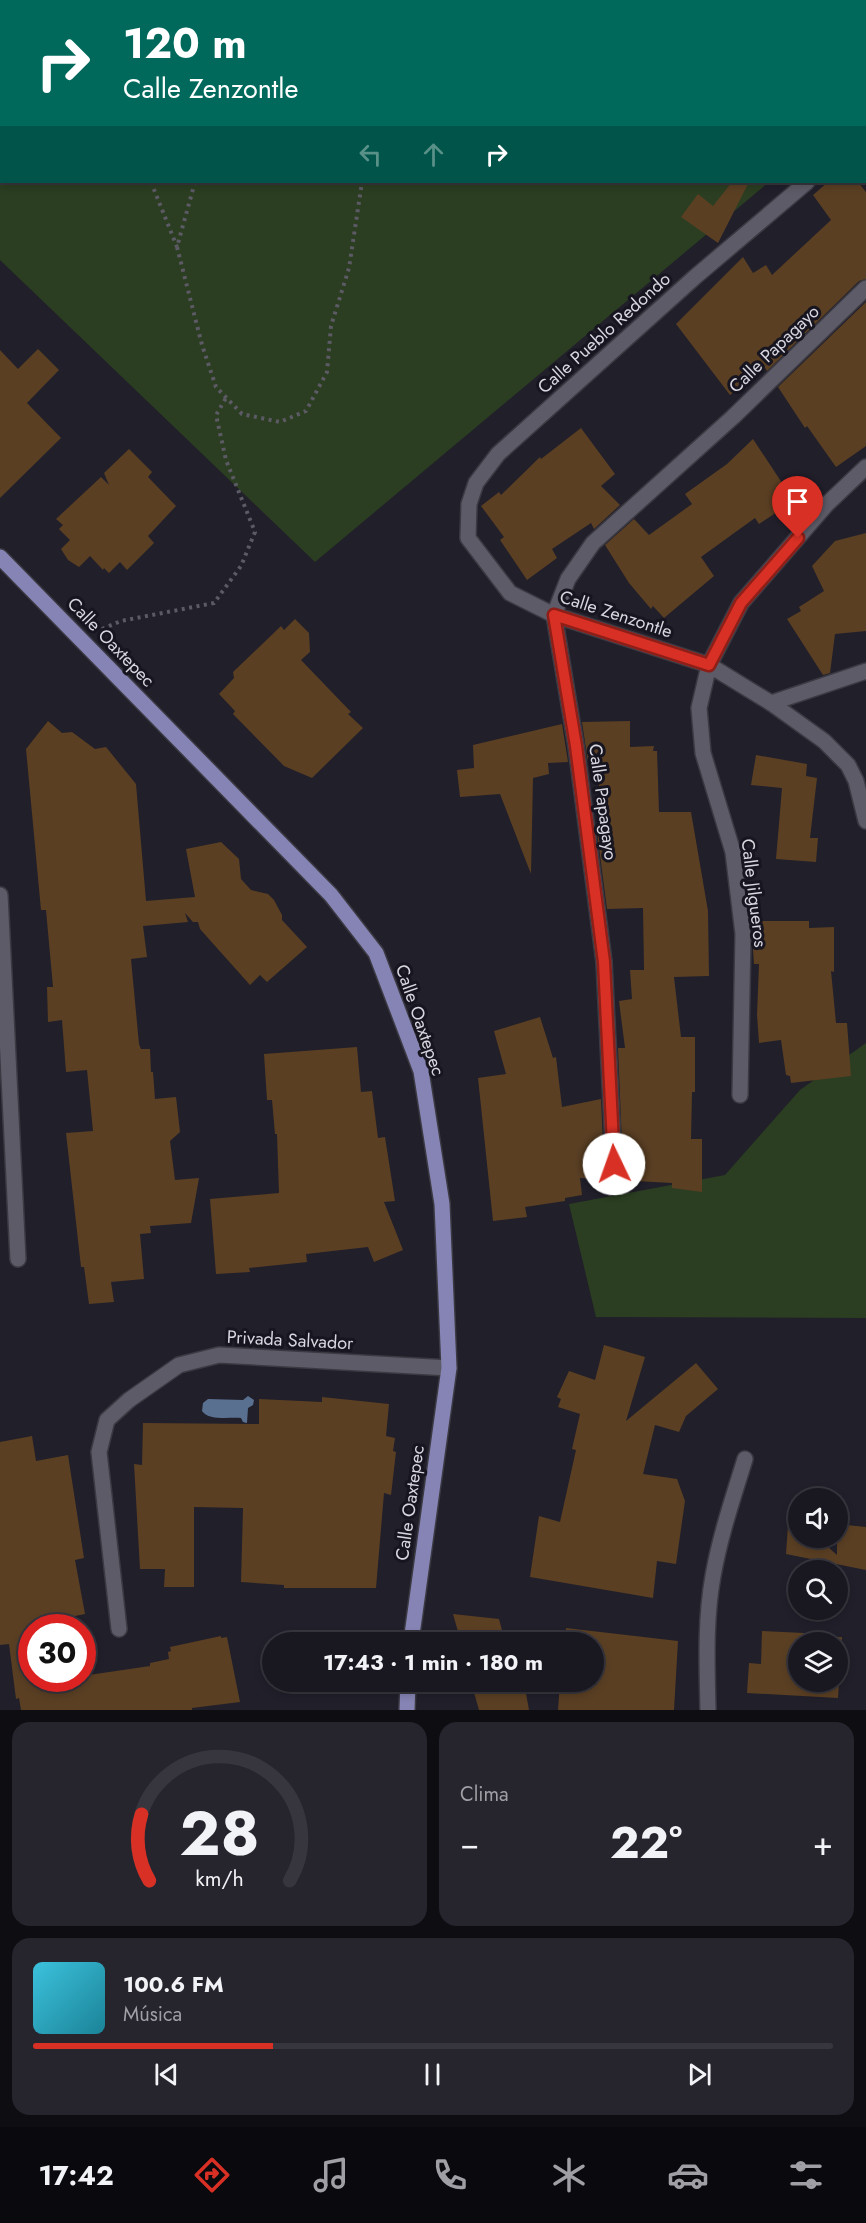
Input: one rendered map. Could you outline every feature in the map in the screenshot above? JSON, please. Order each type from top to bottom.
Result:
[{"type":"main road","name":"Calle Oaxtepec","points":[[0,557],[331,895],[376,952],[421,1071],[442,1204],[449,1368],[412,1632]]},
{"type":"main road","points":[[407,1710],[408,1692]]},
{"type":"street","name":"Calle Pueblo Redondo","points":[[468,538],[469,504],[476,483],[498,454],[695,277],[806,183]]},
{"type":"street","name":"Calle Papagayo","points":[[614,1164],[604,962],[576,746],[554,615],[568,579],[593,543],[733,417],[866,288]]},
{"type":"street","name":"Calle Jilgueros","points":[[740,1095],[743,934],[733,852],[703,753],[699,708],[709,665],[741,603],[826,505],[866,467]]},
{"type":"street","name":"Calle Zenzontle","points":[[468,538],[510,593],[554,615],[709,665],[771,703],[824,741],[848,765],[856,781],[866,821]]},
{"type":"street","points":[[771,703],[866,671]]},
{"type":"street","points":[[0,895],[18,1259]]},
{"type":"street","name":"Privada Salvador","points":[[119,1629],[99,1452],[106,1420],[129,1400],[179,1365],[219,1355],[449,1368]]},
{"type":"street","points":[[708,1710],[707,1641],[713,1577],[725,1523],[745,1459]]},
{"type":"path","points":[[151,183],[177,247],[202,345],[216,387],[242,414],[280,422],[306,411],[327,372],[331,326],[349,267],[362,183]]},
{"type":"path","points":[[177,247],[195,183]]},
{"type":"path","points":[[79,638],[120,621],[214,603],[241,566],[255,532],[226,460],[216,415],[226,398]]},
{"type":"green space","points":[[0,183],[768,183],[315,562],[0,260]]},
{"type":"green space","points":[[866,1043],[866,1318],[596,1317],[569,1204],[725,1175],[800,1090]]},
{"type":"water","points":[[248,1396],[254,1400],[253,1405],[248,1408],[247,1423],[241,1418],[214,1417],[202,1411],[203,1403],[208,1399],[243,1400]]},
{"type":"building","points":[[731,183],[748,183],[718,243],[681,217],[698,194],[713,206]]},
{"type":"building","points":[[827,183],[859,183],[866,192],[866,279],[859,281],[767,371],[764,366],[730,395],[676,324],[743,257],[753,273],[766,265],[772,275],[831,220],[813,195]]},
{"type":"building","points":[[866,302],[866,446],[836,467],[807,426],[805,428],[778,387]]},
{"type":"building","points":[[38,349],[59,370],[27,403],[61,438],[0,498],[0,350],[18,369]]},
{"type":"building","points":[[581,428],[615,474],[601,486],[620,505],[594,529],[591,523],[552,549],[557,558],[527,580],[500,540],[504,537],[481,506],[499,492],[501,495],[540,457],[541,459]]},
{"type":"building","points":[[753,439],[794,501],[759,524],[755,518],[701,557],[714,576],[664,618],[653,606],[651,609],[629,583],[605,545],[634,519],[649,535],[692,504],[685,494],[727,464]]},
{"type":"building","points":[[129,449],[152,472],[148,477],[176,506],[148,536],[154,543],[127,570],[120,562],[109,573],[90,556],[79,567],[68,560],[61,549],[70,540],[59,529],[63,525],[56,519],[101,477],[109,485],[104,473]]},
{"type":"building","points":[[866,533],[866,631],[835,634],[830,673],[823,675],[787,619],[801,611],[799,607],[824,591],[812,566],[835,541]]},
{"type":"building","points":[[295,619],[309,633],[310,652],[301,660],[351,712],[348,714],[363,728],[312,778],[284,766],[233,714],[235,711],[219,694],[234,678],[233,672],[281,626],[284,630]]},
{"type":"building","points":[[48,721],[62,733],[72,732],[95,749],[106,747],[136,784],[146,901],[195,897],[186,849],[221,842],[239,859],[241,879],[251,890],[268,894],[274,900],[282,915],[282,920],[307,947],[267,982],[260,975],[250,985],[200,929],[198,922],[193,922],[185,913],[188,922],[143,926],[147,957],[131,959],[139,1044],[141,1049],[150,1049],[155,1099],[176,1097],[180,1132],[170,1141],[175,1180],[199,1178],[191,1223],[150,1226],[151,1233],[140,1234],[144,1279],[111,1282],[114,1302],[89,1304],[84,1267],[81,1267],[66,1133],[93,1131],[87,1070],[66,1072],[62,1020],[48,1022],[47,987],[53,987],[46,910],[41,910],[26,749]]},
{"type":"building","points":[[630,721],[630,747],[654,746],[653,751],[657,751],[659,812],[691,812],[708,911],[709,976],[674,977],[681,1037],[695,1037],[695,1092],[692,1092],[691,1139],[702,1139],[702,1192],[672,1188],[672,1183],[580,1178],[582,1195],[565,1198],[565,1201],[525,1207],[527,1217],[493,1221],[478,1078],[506,1074],[494,1031],[540,1017],[553,1058],[556,1057],[562,1107],[601,1099],[604,1165],[609,1172],[614,1174],[623,1168],[618,1048],[625,1048],[619,1001],[632,999],[630,970],[644,970],[643,908],[607,909],[596,824],[602,824],[597,762],[588,762],[582,722]]},
{"type":"building","points":[[562,724],[568,762],[548,763],[549,774],[533,778],[531,874],[500,794],[460,797],[457,770],[474,768],[473,745]]},
{"type":"building","points":[[756,755],[807,764],[806,776],[817,778],[810,838],[818,838],[816,862],[776,859],[782,788],[751,785]]},
{"type":"building","points":[[751,921],[809,921],[809,928],[834,927],[834,972],[831,971],[836,1023],[847,1023],[851,1076],[791,1083],[790,1076],[786,1075],[781,1040],[759,1043],[757,1015],[759,964],[754,964]]},
{"type":"building","points":[[357,1047],[361,1092],[372,1091],[378,1138],[385,1137],[395,1201],[384,1202],[403,1250],[374,1262],[368,1247],[306,1254],[307,1262],[249,1268],[250,1272],[216,1274],[210,1199],[279,1193],[277,1134],[275,1134],[272,1100],[267,1100],[264,1054]]},
{"type":"building","points":[[604,1345],[645,1357],[626,1421],[696,1363],[718,1389],[686,1416],[679,1432],[655,1425],[643,1474],[677,1479],[685,1501],[676,1564],[657,1561],[653,1598],[530,1577],[539,1516],[560,1522],[576,1450],[572,1449],[580,1414],[558,1407],[561,1399],[557,1397],[569,1371],[595,1380]]},
{"type":"building","points":[[322,1397],[389,1404],[386,1436],[395,1438],[393,1451],[396,1452],[391,1495],[384,1493],[376,1588],[284,1588],[284,1585],[241,1582],[243,1508],[194,1507],[194,1587],[164,1587],[165,1569],[140,1569],[134,1464],[142,1465],[143,1423],[259,1424],[259,1399],[322,1402]]},
{"type":"building","points":[[32,1436],[36,1461],[68,1455],[84,1558],[75,1560],[85,1614],[18,1614],[18,1692],[96,1692],[96,1674],[150,1666],[150,1663],[169,1659],[170,1647],[221,1636],[221,1638],[227,1637],[240,1702],[192,1708],[192,1710],[21,1710],[19,1698],[16,1699],[9,1644],[0,1645],[0,1442]]},
{"type":"building","points":[[788,1525],[788,1548],[829,1548],[837,1555],[837,1548],[848,1548],[848,1525],[866,1527],[866,1570],[848,1566],[848,1560],[816,1560],[786,1554]]},
{"type":"building","points":[[453,1614],[499,1619],[502,1632],[458,1632]]},
{"type":"building","points":[[566,1628],[600,1632],[566,1632]]},
{"type":"building","points":[[762,1631],[788,1632],[788,1692],[838,1692],[838,1698],[747,1693],[749,1663],[761,1664]]},
{"type":"building","points":[[604,1632],[678,1641],[674,1710],[558,1710],[559,1692],[604,1692]]},
{"type":"building","points":[[474,1692],[526,1692],[529,1710],[479,1710]]},
{"type":"route","points":[[614,1164],[604,962],[576,746],[554,615],[709,665],[741,603],[798,538]]}]
